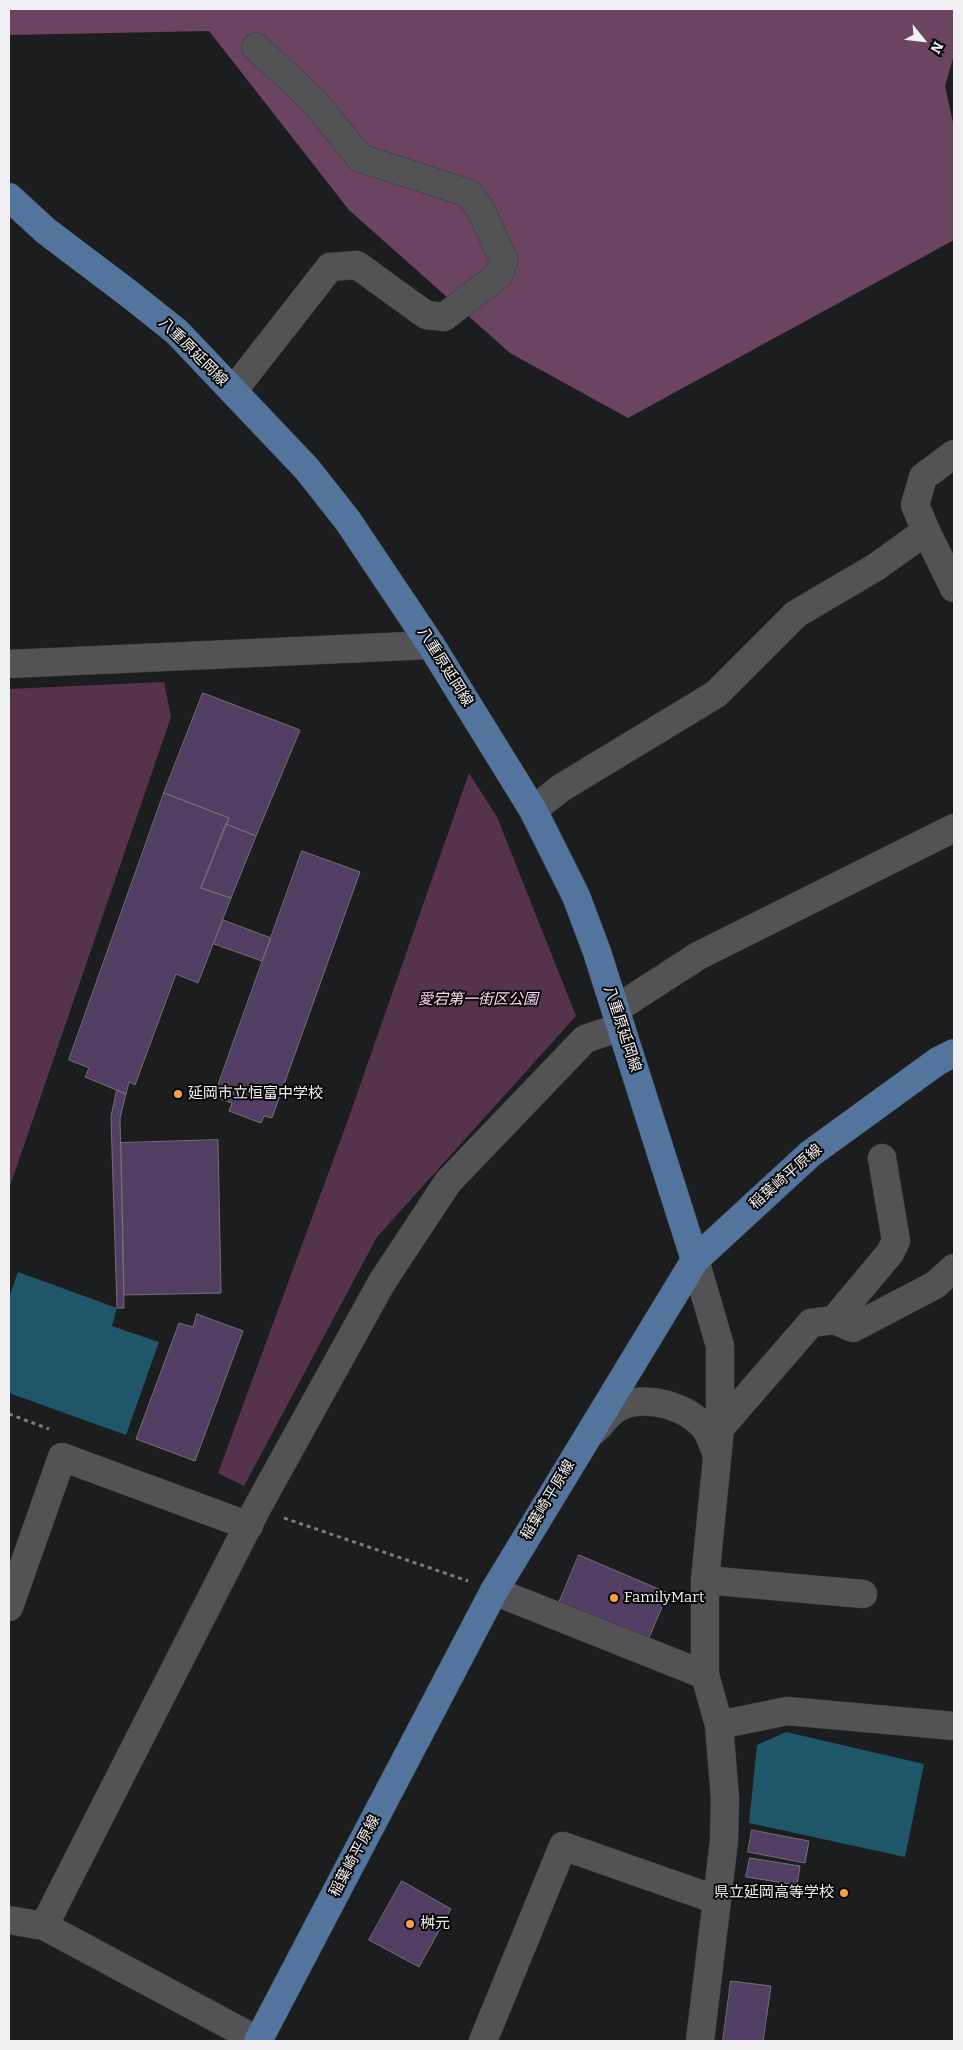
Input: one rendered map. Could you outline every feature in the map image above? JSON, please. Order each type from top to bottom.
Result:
[{"type":"main road","name":"八重原延岡線","points":[[9,197],[46,231],[177,332],[233,391],[306,469],[348,521],[431,644],[533,810],[576,896],[598,952],[695,1260]]},
{"type":"main road","name":"稲葉崎平原線","points":[[258,2041],[494,1591],[695,1260],[810,1154],[938,1061],[954,1053]]},
{"type":"street","points":[[233,391],[330,267],[357,265],[426,315],[444,317],[499,275],[504,260],[479,207],[468,193],[360,158],[314,100],[256,47]]},
{"type":"street","points":[[954,454],[923,477],[914,505],[954,588]]},
{"type":"street","points":[[533,810],[561,788],[716,694],[796,614],[876,567],[926,531]]},
{"type":"street","points":[[9,664],[431,644]]},
{"type":"street","points":[[44,1926],[253,1517],[382,1282],[448,1182],[584,1039],[618,1018],[698,956],[954,828]]},
{"type":"street","points":[[834,1320],[890,1253],[896,1241],[882,1158]]},
{"type":"street","points":[[695,1260],[720,1346],[720,1428],[704,1580],[705,1675],[719,1725],[725,1798],[724,1840],[700,2041]]},
{"type":"street","points":[[720,1428],[811,1322],[834,1320],[853,1328],[935,1285],[954,1268]]},
{"type":"street","points":[[583,1442],[617,1408],[632,1403],[659,1402],[690,1414],[706,1430],[717,1456]]},
{"type":"street","points":[[9,1607],[62,1457],[253,1517]]},
{"type":"street","points":[[704,1580],[863,1594]]},
{"type":"street","points":[[494,1591],[705,1675]]},
{"type":"street","points":[[719,1725],[787,1711],[954,1726]]},
{"type":"street","points":[[483,2041],[563,1846],[717,1900]]},
{"type":"street","points":[[9,1920],[44,1926],[258,2041]]},
{"type":"path","points":[[253,1517],[445,1571],[494,1591]]},
{"type":"green space","points":[[164,682],[171,717],[9,1189],[9,689]]},
{"type":"green space","name":"愛宕第一街区公園","points":[[469,773],[497,817],[576,1016],[377,1237],[244,1486],[218,1473],[349,1117]]},
{"type":"shaded area","points":[[9,9],[954,9],[954,55],[945,86],[954,127],[954,240],[628,418],[510,353],[349,210],[209,31],[9,35]]},
{"type":"water","points":[[18,1272],[117,1308],[112,1326],[159,1342],[126,1435],[9,1393],[9,1297]]},
{"type":"water","points":[[786,1732],[924,1764],[905,1857],[749,1823],[757,1745]]},
{"type":"building","points":[[203,693],[300,730],[256,836],[226,824],[229,818],[164,793]]},
{"type":"building","points":[[164,793],[229,818],[201,888],[231,898],[198,983],[176,974],[135,1085],[129,1082],[126,1094],[85,1077],[89,1068],[69,1060]]},
{"type":"building","points":[[226,824],[256,836],[231,898],[201,888]]},
{"type":"building","points":[[302,851],[360,872],[272,1118],[264,1116],[261,1123],[229,1111],[232,1103],[214,1097]]},
{"type":"building","points":[[223,920],[271,938],[262,961],[214,944]]},
{"type":"building","points":[[117,1090],[126,1094],[120,1118],[124,1308],[117,1308],[111,1117]]},
{"type":"building","points":[[218,1140],[221,1293],[124,1295],[121,1143]]},
{"type":"building","points":[[197,1314],[243,1331],[195,1461],[136,1439],[179,1323],[193,1327]]},
{"type":"building","name":"FamilyMart","points":[[579,1555],[668,1593],[648,1640],[559,1603]]},
{"type":"building","points":[[752,1830],[809,1841],[805,1863],[748,1852]]},
{"type":"building","points":[[750,1858],[800,1866],[797,1885],[746,1877]]},
{"type":"building","name":"桝元","points":[[402,1881],[451,1909],[419,1967],[369,1940]]},
{"type":"building","points":[[731,1981],[771,1986],[763,2041],[723,2041]]},
{"type":"place","name":"延岡市立恒富中学校","points":[[178,1094]]},
{"type":"place","name":"FamilyMart","points":[[614,1598]]},
{"type":"place","name":"県立延岡高等学校","points":[[844,1893]]},
{"type":"place","name":"桝元","points":[[410,1924]]}]
